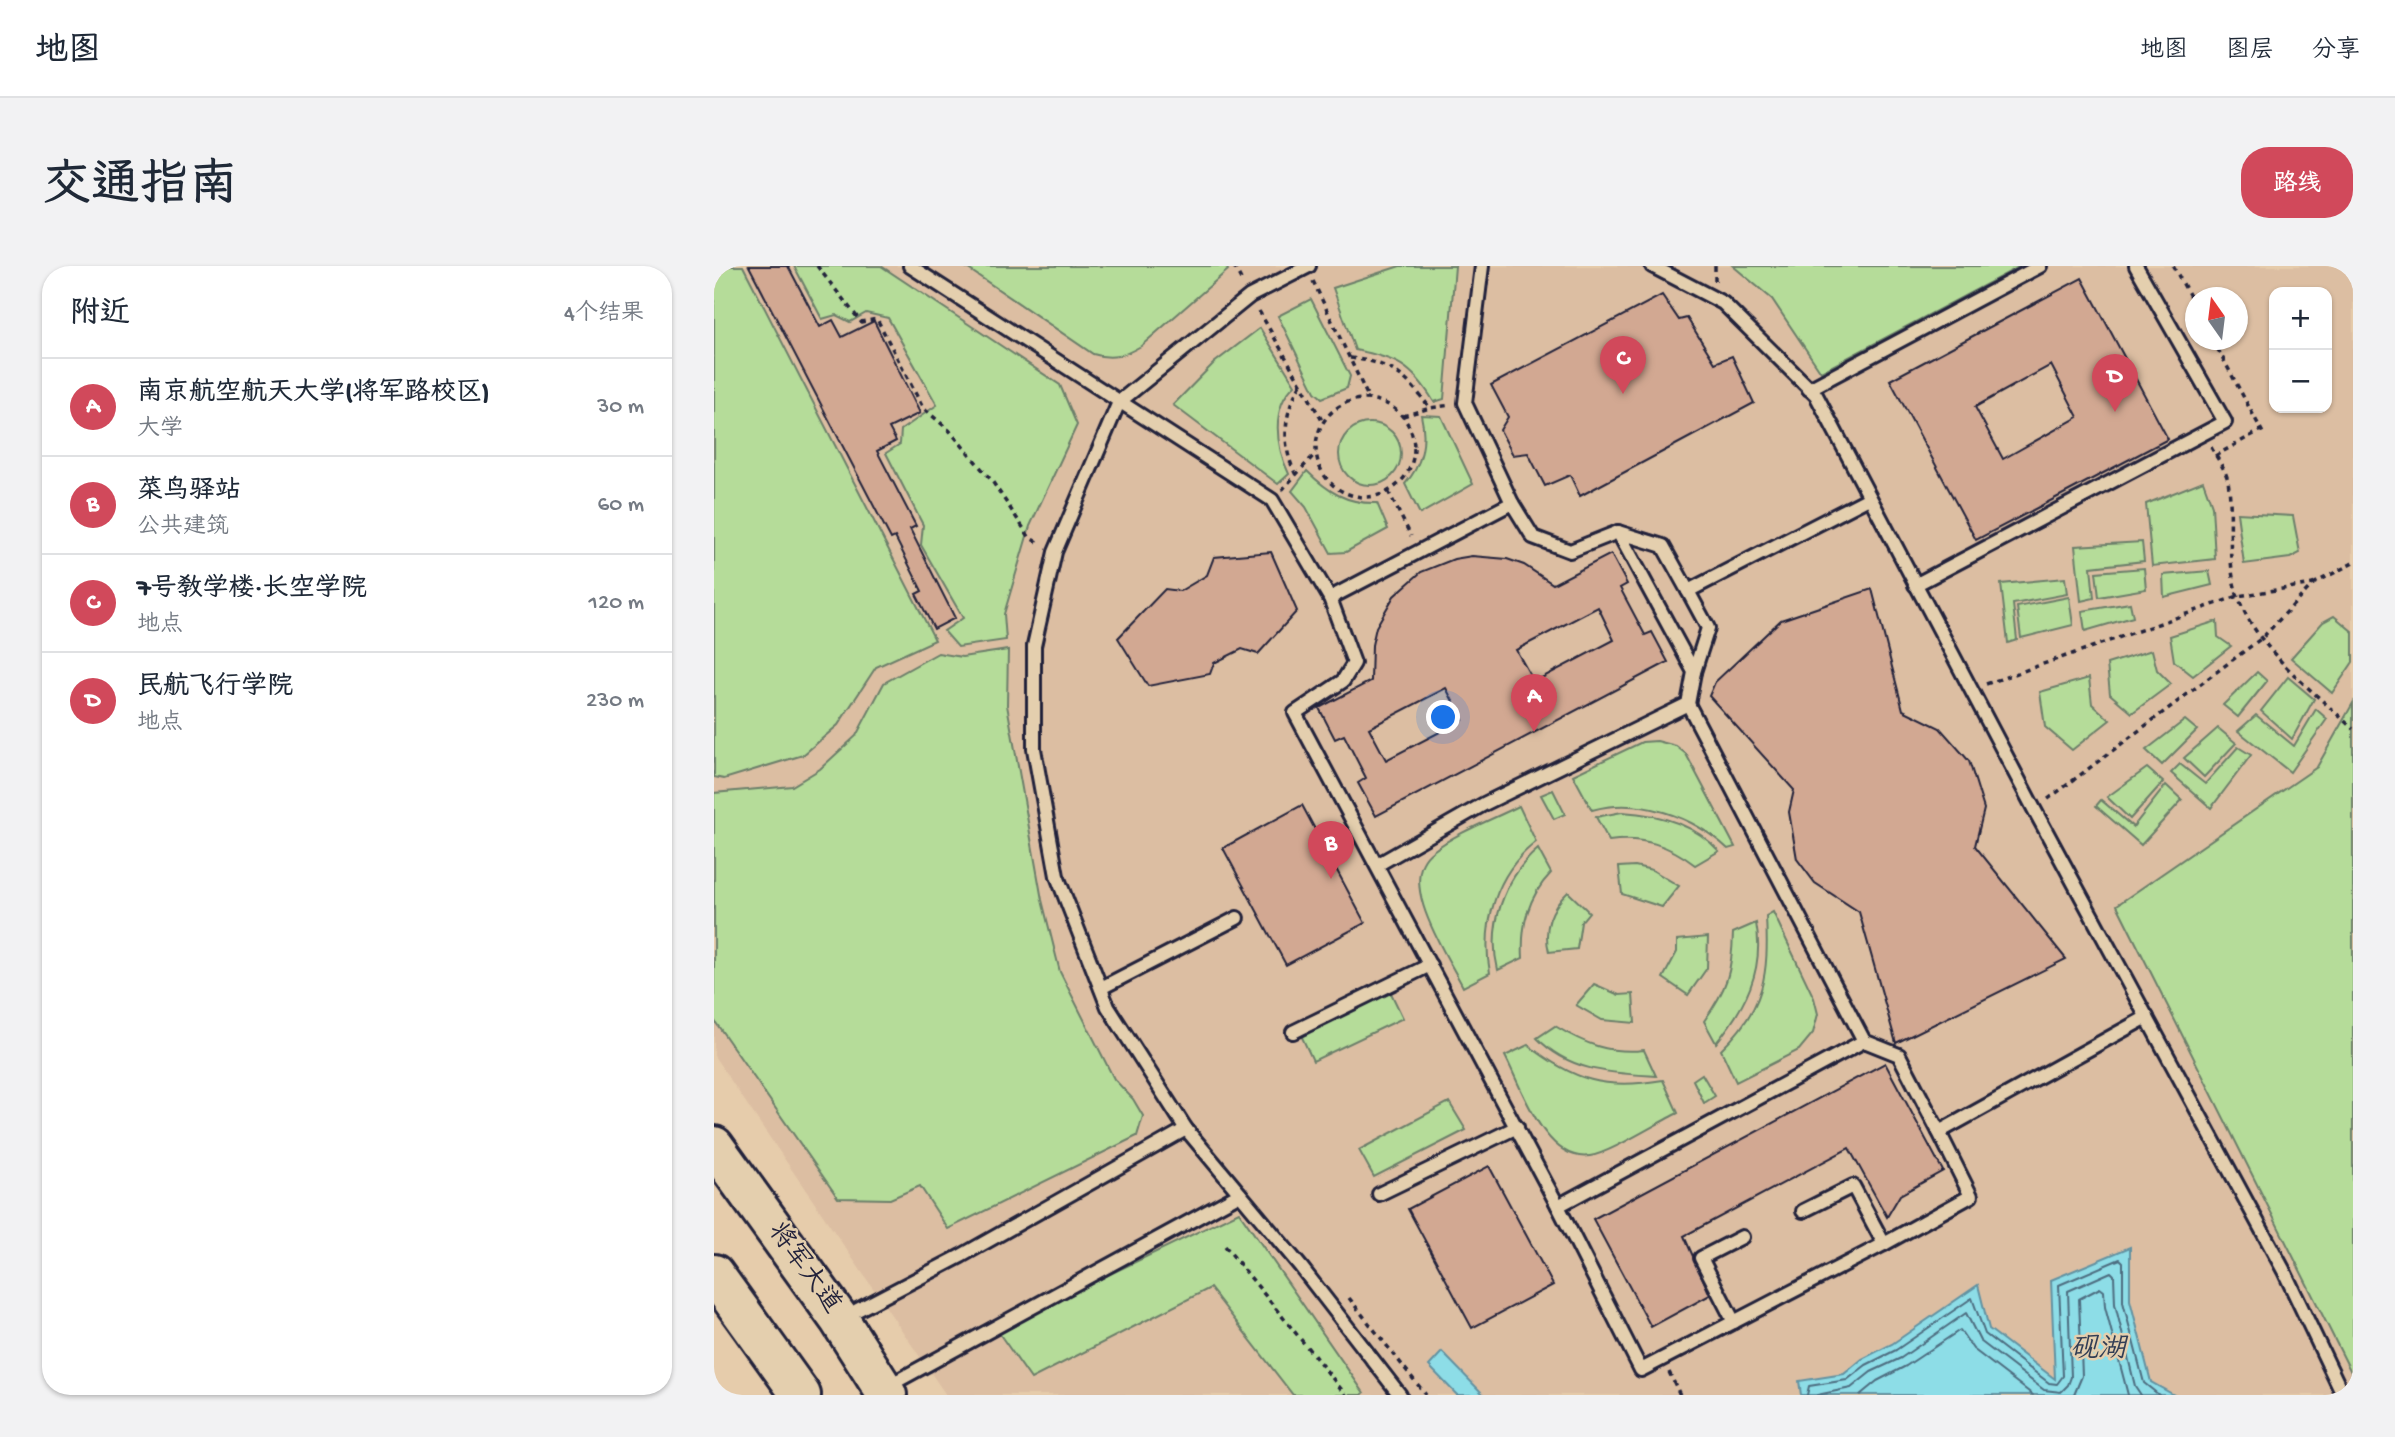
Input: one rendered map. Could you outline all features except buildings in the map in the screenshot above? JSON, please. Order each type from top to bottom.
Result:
[{"type":"main road","name":"将军大道","points":[[714,1146],[839,1320],[885,1392]]},
{"type":"main road","points":[[714,1274],[801,1395]]},
{"type":"lane","points":[[910,266],[1272,500],[1330,598],[1354,663],[1343,681],[1296,713],[1517,1127],[1641,1370],[1971,1196],[1899,1055],[1864,1041],[1688,704],[1707,628],[1663,546],[1618,531],[1570,551],[1533,537],[1512,503],[1465,403],[1482,266]]},
{"type":"lane","points":[[1652,266],[1723,303],[1816,396],[1970,690],[2284,1271],[2343,1395]]},
{"type":"lane","points":[[1809,389],[2040,266]]},
{"type":"lane","points":[[1915,585],[2225,422],[2136,266]]},
{"type":"lane","points":[[1308,267],[1250,296],[1119,402],[1055,552],[1034,646],[1034,750],[1057,876],[1101,988],[1138,1056],[1186,1129],[1400,1395]]},
{"type":"lane","points":[[1688,591],[1869,498]]},
{"type":"lane","points":[[1330,598],[1512,503]]},
{"type":"lane","points":[[1618,531],[1694,672]]},
{"type":"lane","points":[[1377,865],[1484,804],[1688,704]]},
{"type":"lane","points":[[1101,988],[1237,918]]},
{"type":"lane","points":[[1293,1031],[1430,965]]},
{"type":"lane","points":[[1939,1132],[2147,1017]]},
{"type":"lane","points":[[1558,1206],[1864,1041]]},
{"type":"lane","points":[[1379,1194],[1517,1127]]},
{"type":"lane","points":[[839,1320],[961,1256],[1186,1129]]},
{"type":"lane","points":[[1803,1211],[1853,1186],[1884,1244]]},
{"type":"lane","points":[[885,1392],[1240,1195]]},
{"type":"lane","points":[[1734,1322],[1701,1258],[1742,1237]]},
{"type":"path","points":[[817,266],[860,322],[877,318],[923,408],[949,430],[992,481],[1030,538],[1055,552]]},
{"type":"path","points":[[1234,266],[1323,422]]},
{"type":"path","points":[[2173,266],[2185,287]]},
{"type":"path","points":[[1308,267],[1369,399]]},
{"type":"path","points":[[2216,456],[2262,433],[2218,350]]},
{"type":"path","points":[[1350,358],[1394,369],[1412,383],[1430,408]]},
{"type":"path","points":[[1296,475],[1288,453],[1286,428],[1288,412],[1301,384]]},
{"type":"path","points":[[1369,399],[1381,401],[1403,416],[1413,437],[1414,453],[1406,475],[1388,491],[1373,496],[1357,496],[1342,491],[1329,481],[1316,453],[1317,437],[1323,422],[1334,409],[1349,401],[1369,399]]},
{"type":"path","points":[[1403,416],[1430,408],[1465,403]]},
{"type":"path","points":[[2204,433],[2228,479],[2230,542],[2238,596],[2253,627],[2286,665],[2353,729]]},
{"type":"path","points":[[1272,500],[1316,453]]},
{"type":"path","points":[[1388,491],[1419,552]]},
{"type":"path","points":[[1970,690],[2238,596],[2313,584],[2353,563]]},
{"type":"path","points":[[2034,809],[2263,638],[2313,584]]},
{"type":"path","points":[[1225,1246],[1346,1395]]},
{"type":"path","points":[[1345,1293],[1426,1395]]},
{"type":"path","points":[[1663,1359],[1680,1395]]},
{"type":"shaded area","points":[[714,266],[2353,266],[2353,1395],[946,1395],[714,1056]]},
{"type":"green space","points":[[714,266],[743,266],[935,640],[876,667],[838,725],[803,755],[724,779],[714,777]]},
{"type":"green space","points":[[794,266],[881,266],[1060,385],[1077,425],[1030,526],[1004,614],[1006,640],[958,647],[944,631],[963,618],[921,545],[923,525],[886,453],[900,444],[901,430],[937,405],[888,318],[866,313],[850,322],[836,315],[822,319]]},
{"type":"green space","points":[[964,266],[1226,266],[1228,270],[1141,346],[1123,355],[1106,357],[1093,354]]},
{"type":"green space","points":[[1400,266],[1455,266],[1444,399],[1434,402],[1418,379],[1402,365],[1382,356],[1355,350],[1333,288]]},
{"type":"green space","points":[[1733,266],[2021,266],[1821,372],[1772,299]]},
{"type":"green space","points":[[1311,299],[1350,376],[1347,388],[1322,398],[1315,392],[1278,316]]},
{"type":"green space","points":[[1260,328],[1295,385],[1287,394],[1279,416],[1281,452],[1289,474],[1278,484],[1173,405],[1214,363]]},
{"type":"green space","points":[[1421,415],[1441,416],[1473,484],[1420,514],[1405,484],[1416,468],[1422,452],[1424,434]]},
{"type":"green space","points":[[1370,423],[1392,432],[1401,454],[1392,476],[1370,485],[1348,476],[1339,454],[1348,432]]},
{"type":"green space","points":[[1307,471],[1323,485],[1347,499],[1377,503],[1388,529],[1346,552],[1331,553],[1306,507],[1292,491]]},
{"type":"green space","points":[[2203,481],[2212,506],[2215,559],[2152,566],[2146,504]]},
{"type":"green space","points":[[2237,513],[2293,516],[2300,553],[2290,558],[2244,564]]},
{"type":"green space","points":[[2142,542],[2144,561],[2091,567],[2094,598],[2081,601],[2075,546]]},
{"type":"green space","points":[[2144,568],[2146,589],[2099,597],[2096,572]]},
{"type":"green space","points":[[2209,571],[2212,585],[2164,597],[2163,575]]},
{"type":"green space","points":[[2065,578],[2067,594],[2013,604],[2017,640],[2008,643],[2001,584]]},
{"type":"green space","points":[[2069,597],[2073,625],[2021,638],[2017,607]]},
{"type":"green space","points":[[2130,603],[2133,617],[2085,631],[2082,611]]},
{"type":"green space","points":[[2334,616],[2353,632],[2353,662],[2332,693],[2291,658],[2323,622]]},
{"type":"green space","points":[[2217,621],[2218,637],[2231,646],[2193,676],[2174,661],[2170,636]]},
{"type":"green space","points":[[1008,650],[1007,705],[1042,900],[1060,972],[1114,1079],[1133,1099],[1143,1116],[1137,1136],[948,1229],[920,1186],[890,1199],[838,1198],[714,1020],[714,793],[792,786],[820,769],[856,736],[884,683],[938,653],[962,657]]},
{"type":"green space","points":[[2152,650],[2157,670],[2171,684],[2132,713],[2110,694],[2107,664]]},
{"type":"green space","points":[[2257,672],[2267,681],[2238,717],[2223,705]]},
{"type":"green space","points":[[2288,677],[2314,699],[2292,739],[2261,711]]},
{"type":"green space","points":[[2089,678],[2092,704],[2110,720],[2072,750],[2045,727],[2040,692]]},
{"type":"green space","points":[[2353,703],[2353,1376],[2117,905],[2317,767]]},
{"type":"green space","points":[[2316,709],[2327,719],[2290,772],[2238,731],[2256,715],[2294,746]]},
{"type":"green space","points":[[2185,720],[2197,730],[2162,765],[2146,750]]},
{"type":"green space","points":[[2218,728],[2236,743],[2204,777],[2184,758]]},
{"type":"green space","points":[[1657,741],[1676,746],[1686,754],[1735,847],[1728,849],[1699,827],[1664,812],[1628,806],[1592,810],[1573,775],[1642,742]]},
{"type":"green space","points":[[2238,747],[2251,755],[2211,808],[2171,773],[2180,764],[2205,784]]},
{"type":"green space","points":[[2147,768],[2163,782],[2130,819],[2107,797]]},
{"type":"green space","points":[[2166,785],[2182,800],[2141,845],[2096,806],[2101,800],[2133,827]]},
{"type":"green space","points":[[1553,790],[1565,814],[1554,819],[1541,795]]},
{"type":"green space","points":[[1519,806],[1536,842],[1511,869],[1501,884],[1495,901],[1488,936],[1490,973],[1463,987],[1437,938],[1421,898],[1419,880],[1422,864],[1433,851],[1453,838]]},
{"type":"green space","points":[[1622,812],[1675,822],[1698,833],[1719,851],[1695,865],[1675,852],[1655,844],[1633,840],[1609,841],[1596,817]]},
{"type":"green space","points":[[1538,849],[1551,873],[1537,892],[1528,912],[1523,934],[1523,958],[1498,970],[1495,937],[1501,904],[1516,874]]},
{"type":"green space","points":[[1635,866],[1652,870],[1679,886],[1662,907],[1622,894],[1619,867]]},
{"type":"green space","points":[[1568,892],[1589,912],[1581,922],[1577,949],[1549,952],[1547,935],[1550,919]]},
{"type":"green space","points":[[1773,912],[1814,998],[1818,1014],[1813,1033],[1799,1050],[1736,1082],[1721,1050],[1747,1020],[1761,989],[1765,973],[1766,916]]},
{"type":"green space","points":[[1756,923],[1758,957],[1750,988],[1736,1016],[1716,1043],[1704,1021],[1727,980],[1733,933]]},
{"type":"green space","points":[[1708,937],[1707,968],[1688,995],[1663,978],[1677,952],[1677,940]]},
{"type":"green space","points":[[1594,984],[1619,995],[1633,994],[1635,1023],[1602,1020],[1576,1005]]},
{"type":"green space","points":[[1390,991],[1403,1018],[1313,1061],[1300,1033]]},
{"type":"green space","points":[[1555,1026],[1577,1038],[1608,1049],[1644,1050],[1656,1076],[1607,1072],[1563,1058],[1537,1038]]},
{"type":"green space","points":[[1528,1045],[1560,1067],[1591,1080],[1624,1084],[1663,1080],[1678,1113],[1599,1154],[1574,1155],[1560,1148],[1537,1121],[1505,1056]]},
{"type":"green space","points":[[1702,1074],[1715,1096],[1704,1103],[1693,1080]]},
{"type":"green space","points":[[1449,1102],[1466,1130],[1374,1177],[1359,1150]]},
{"type":"green space","points":[[1239,1212],[1364,1393],[1362,1395],[1293,1395],[1210,1288],[1031,1379],[996,1329]]},
{"type":"water","name":"砚湖","points":[[2130,1247],[2130,1300],[2151,1382],[2174,1395],[1801,1395],[1799,1381],[1844,1374],[1862,1359],[1892,1344],[1978,1285],[1989,1329],[2055,1379],[2051,1280]]},
{"type":"water","points":[[1442,1352],[1484,1395],[1457,1395],[1429,1366]]},
{"type":"place","name":"7号教学楼·长空学院","points":[[1623,394]]},
{"type":"place","name":"民航飞行学院","points":[[2115,412]]},
{"type":"place","name":"南京航空航天大学(将军路校区)","points":[[1534,732]]},
{"type":"place","name":"菜鸟驿站","points":[[1331,879]]}]
